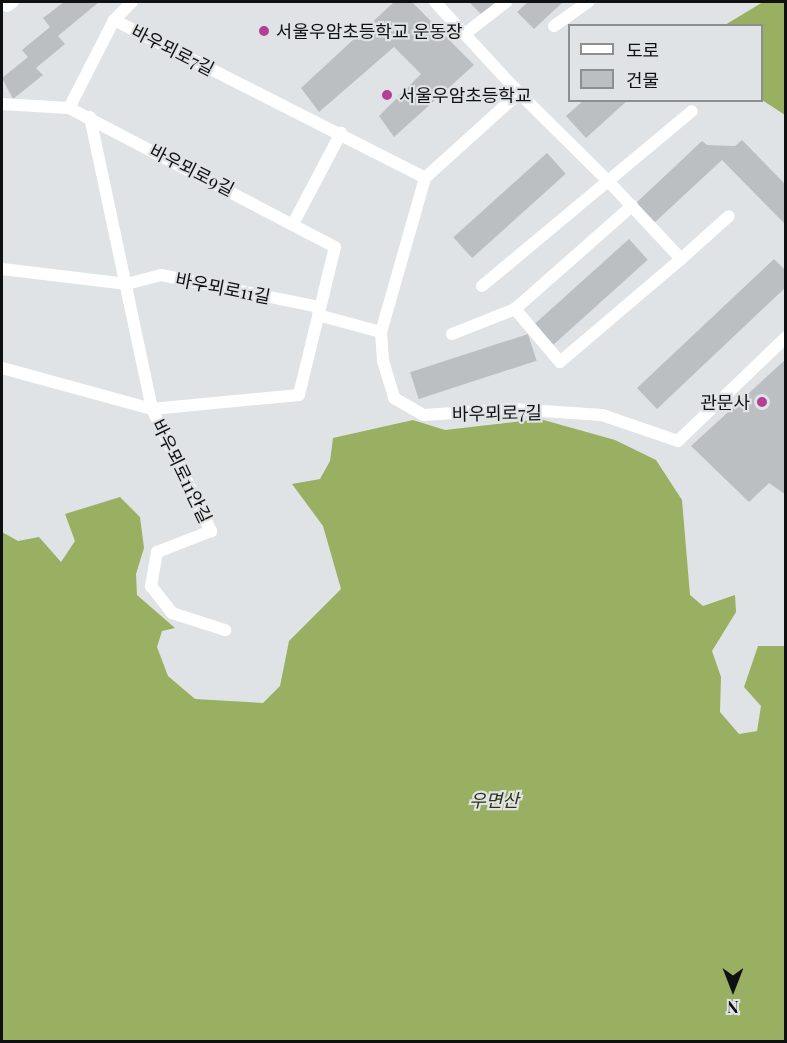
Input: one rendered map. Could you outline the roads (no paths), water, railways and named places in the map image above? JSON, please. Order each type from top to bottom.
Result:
[{"type":"street","name":"바우뫼로7길","points":[[69,108],[114,20],[132,2]]},
{"type":"street","points":[[435,2],[519,93],[610,183],[681,259]]},
{"type":"street","points":[[466,33],[506,2]]},
{"type":"street","points":[[554,26],[588,2]]},
{"type":"street","name":"바우뫼로7길","points":[[114,20],[341,133],[425,178],[381,332],[382,361],[394,398],[424,415],[513,409],[603,415],[678,441],[786,337]]},
{"type":"street","points":[[425,178],[519,93]]},
{"type":"street","name":"바우뫼로9길","points":[[2,104],[69,108],[90,117],[294,222],[335,247],[319,311]]},
{"type":"street","points":[[482,286],[610,183],[692,111]]},
{"type":"street","points":[[90,117],[152,409]]},
{"type":"street","points":[[294,222],[341,133]]},
{"type":"street","points":[[452,334],[515,309],[632,206]]},
{"type":"street","points":[[515,309],[560,362],[729,216]]},
{"type":"street","name":"바우뫼로11길","points":[[2,269],[127,284],[161,275],[319,311],[381,332]]},
{"type":"street","name":"바우뫼로11안길","points":[[2,368],[152,409],[299,395],[319,311]]},
{"type":"street","name":"바우뫼로11안길","points":[[152,409],[211,531],[157,552],[151,586],[172,613],[225,630]]},
{"type":"place","name":"서울우암초등학교 운동장","points":[[264,31]]},
{"type":"place","name":"서울우암초등학교","points":[[387,95]]},
{"type":"place","name":"관문사","points":[[762,402]]},
{"type":"park label","name":"우면산","points":[[494,800]]}]
